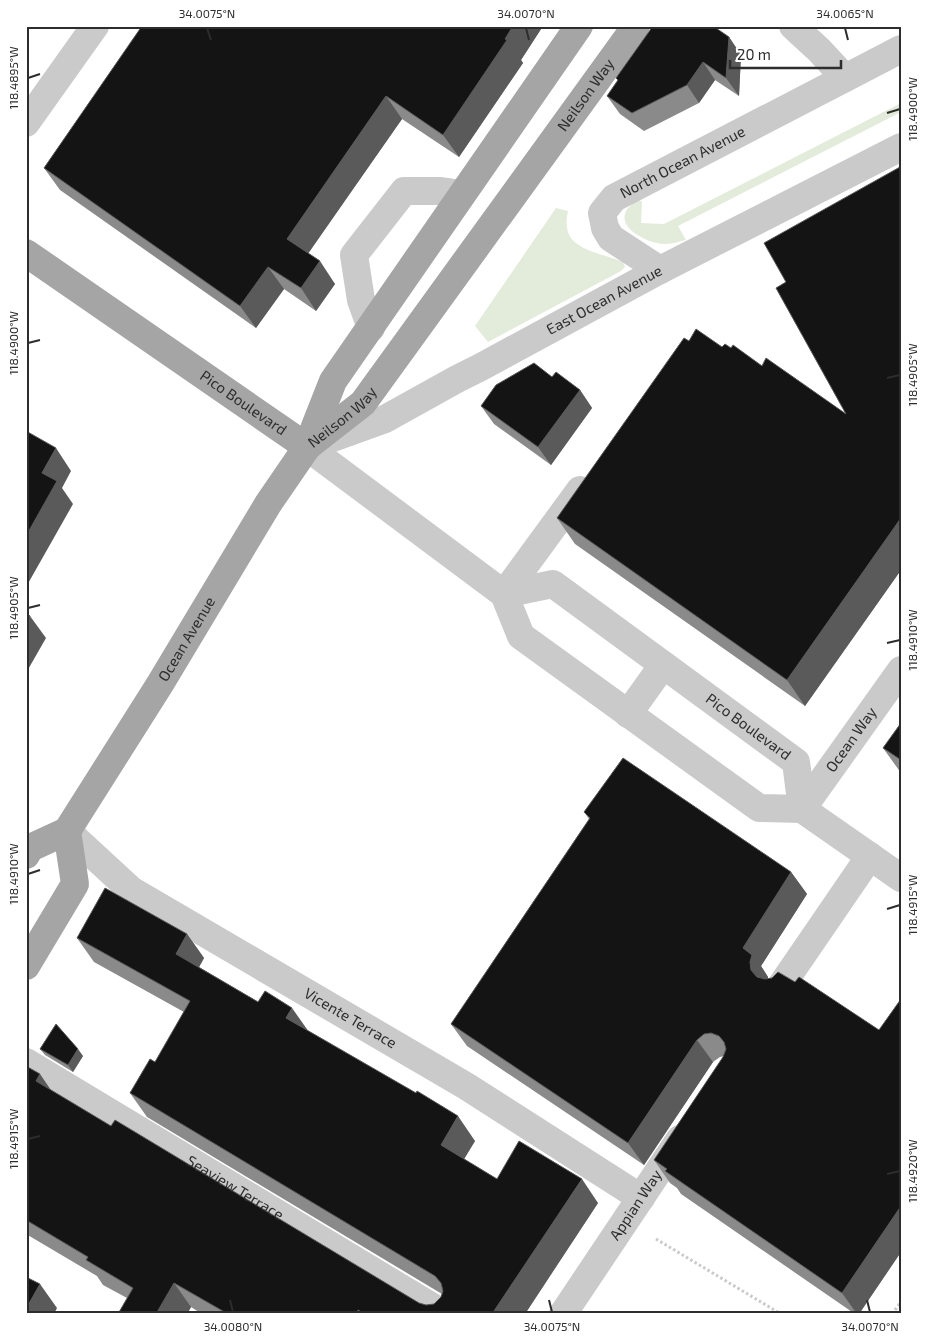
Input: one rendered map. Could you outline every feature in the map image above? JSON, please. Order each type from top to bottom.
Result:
[{"type":"main road","name":"Neilson Way","points":[[307,447],[333,381],[579,26]]},
{"type":"main road","name":"Neilson Way","points":[[307,447],[363,403],[636,26]]},
{"type":"main road","name":"Pico Boulevard","points":[[26,254],[307,447]]},
{"type":"main road","name":"Ocean Avenue","points":[[67,831],[160,684],[268,504],[307,447]]},
{"type":"main road","points":[[26,855],[30,848],[67,831],[75,884],[26,966]]},
{"type":"street","points":[[26,123],[95,26]]},
{"type":"street","points":[[793,26],[846,78],[901,49]]},
{"type":"street","name":"North Ocean Avenue","points":[[660,270],[611,238],[604,228],[602,213],[614,198],[846,78]]},
{"type":"street","name":"East Ocean Avenue","points":[[307,447],[385,419],[660,270],[901,147]]},
{"type":"street","points":[[371,328],[361,300],[354,255],[404,190],[441,191],[462,194]]},
{"type":"street","name":"Pico Boulevard","points":[[307,447],[504,594],[553,584],[796,762],[802,809]]},
{"type":"street","points":[[592,473],[504,594],[521,636],[759,808],[802,809],[901,878]]},
{"type":"street","points":[[628,714],[663,665]]},
{"type":"street","name":"Ocean Way","points":[[802,809],[901,670]]},
{"type":"street","name":"Vicente Terrace","points":[[67,831],[131,890],[466,1086],[641,1198]]},
{"type":"street","points":[[781,986],[870,856]]},
{"type":"street","name":"Seaview Terrace","points":[[26,1062],[444,1314]]},
{"type":"street","name":"Appian Way","points":[[563,1314],[694,1117]]},
{"type":"path","points":[[656,1239],[781,1314]]},
{"type":"path","points":[[892,1314],[901,1302]]},
{"type":"green space","points":[[901,103],[901,112],[678,226],[686,240],[660,244],[639,236],[627,226],[625,214],[638,199],[642,202],[641,223],[664,224]]},
{"type":"green space","points":[[556,208],[568,211],[567,227],[569,235],[581,247],[623,262],[625,267],[621,271],[488,342],[475,326]]},
{"type":"building","points":[[142,26],[513,26],[505,39],[507,40],[443,135],[386,96],[287,239],[320,261],[301,288],[268,267],[240,306],[44,168]]},
{"type":"building","points":[[653,26],[713,26],[729,37],[726,78],[703,62],[687,85],[632,113],[607,96],[618,80],[616,78]]},
{"type":"building","points":[[900,167],[901,518],[787,680],[557,518],[684,338],[689,341],[696,329],[722,347],[725,344],[731,348],[733,345],[762,366],[766,358],[846,414],[776,288],[786,282],[764,243]]},
{"type":"building","points":[[534,363],[552,377],[556,372],[580,390],[538,447],[481,406],[496,385]]},
{"type":"building","points":[[26,431],[56,448],[42,473],[57,481],[26,536]]},
{"type":"building","points":[[26,613],[30,616],[26,623]]},
{"type":"building","points":[[901,723],[901,760],[883,748]]},
{"type":"building","points":[[623,758],[791,872],[743,948],[752,955],[750,962],[751,970],[757,977],[772,978],[778,972],[795,982],[799,977],[879,1030],[901,999],[901,1206],[842,1293],[665,1171],[667,1169],[654,1160],[723,1057],[726,1049],[724,1042],[719,1036],[711,1033],[704,1034],[697,1040],[628,1143],[451,1024],[590,818],[584,812]]},
{"type":"building","points":[[105,888],[187,934],[176,954],[258,1002],[265,991],[292,1008],[286,1018],[458,1116],[441,1145],[497,1179],[519,1141],[582,1179],[492,1314],[365,1314],[358,1310],[355,1314],[228,1314],[174,1283],[156,1314],[118,1314],[133,1288],[86,1260],[88,1257],[26,1220],[26,1066],[40,1074],[36,1081],[111,1126],[115,1120],[419,1303],[426,1305],[434,1304],[441,1297],[443,1291],[441,1283],[435,1276],[130,1093],[150,1059],[155,1062],[190,1001],[77,938]]},
{"type":"building","points":[[56,1024],[78,1049],[68,1065],[40,1049]]},
{"type":"building","points":[[26,1277],[40,1284],[26,1309]]}]
